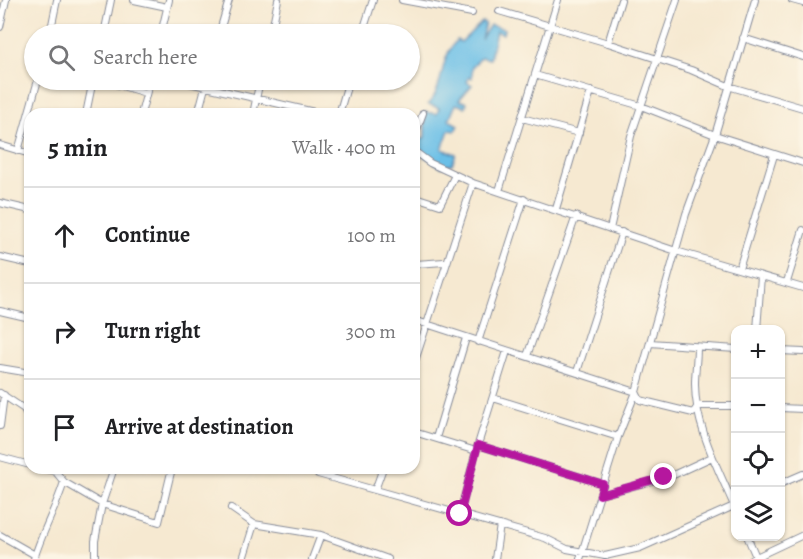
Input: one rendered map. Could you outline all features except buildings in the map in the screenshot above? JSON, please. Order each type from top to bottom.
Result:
[{"type":"street","points":[[0,27],[6,0]]},
{"type":"street","points":[[52,24],[57,0]]},
{"type":"street","points":[[106,24],[111,0]]},
{"type":"street","points":[[134,0],[168,4],[163,24]]},
{"type":"street","points":[[222,24],[229,0]]},
{"type":"street","points":[[273,24],[278,0]]},
{"type":"street","points":[[365,24],[373,0]]},
{"type":"street","points":[[402,0],[472,13]]},
{"type":"street","points":[[499,191],[558,0]]},
{"type":"street","points":[[608,43],[621,0]]},
{"type":"street","points":[[610,229],[631,136],[677,0]]},
{"type":"street","points":[[580,559],[618,437],[636,392],[676,251],[715,135],[755,0]]},
{"type":"street","points":[[792,0],[803,3]]},
{"type":"street","points":[[499,11],[608,43],[728,86],[803,108]]},
{"type":"street","points":[[743,38],[803,57]]},
{"type":"street","points":[[535,75],[641,106],[715,135],[803,163]]},
{"type":"street","points":[[30,108],[35,90]]},
{"type":"street","points":[[87,108],[91,90]]},
{"type":"street","points":[[136,90],[146,93]]},
{"type":"street","points":[[142,108],[147,90]]},
{"type":"street","points":[[200,108],[204,90]]},
{"type":"street","points":[[229,90],[291,108]]},
{"type":"street","points":[[254,108],[258,90]]},
{"type":"street","points":[[341,108],[346,90]]},
{"type":"street","points":[[556,209],[591,91]]},
{"type":"street","points":[[420,121],[423,113]]},
{"type":"street","points":[[522,117],[579,133]]},
{"type":"street","points":[[18,151],[24,130]]},
{"type":"street","points":[[0,145],[24,152]]},
{"type":"street","points":[[739,269],[774,155]]},
{"type":"street","points":[[420,156],[430,163],[473,183],[676,251],[803,288]]},
{"type":"street","points":[[420,198],[440,205],[455,175]]},
{"type":"street","points":[[420,346],[473,183]]},
{"type":"street","points":[[478,342],[524,199]]},
{"type":"street","points":[[0,203],[24,209]]},
{"type":"street","points":[[527,356],[576,216]]},
{"type":"street","points":[[577,372],[622,232]]},
{"type":"street","points":[[787,282],[802,233]]},
{"type":"street","points":[[0,256],[24,262]]},
{"type":"street","points":[[420,264],[444,262]]},
{"type":"street","points":[[757,325],[761,276]]},
{"type":"street","points":[[0,311],[24,317]]},
{"type":"street","points":[[420,322],[636,392],[640,400],[693,413],[698,406]]},
{"type":"street","points":[[436,438],[466,338]]},
{"type":"street","points":[[650,343],[731,349]]},
{"type":"street","points":[[697,346],[695,386],[698,406],[712,457],[731,497]]},
{"type":"street","points":[[460,514],[477,448],[507,351]]},
{"type":"street","points":[[785,351],[803,352]]},
{"type":"street","points":[[0,368],[24,372]]},
{"type":"street","points":[[2,394],[24,409]]},
{"type":"street","points":[[0,426],[2,394]]},
{"type":"street","points":[[493,398],[618,437]]},
{"type":"street","points":[[698,406],[731,406]]},
{"type":"street","points":[[785,408],[803,409]]},
{"type":"street","points":[[420,434],[603,484]]},
{"type":"street","points":[[0,457],[24,463]]},
{"type":"street","points":[[600,495],[671,476],[712,457]]},
{"type":"street","points":[[59,474],[64,482],[102,504],[159,522],[171,474]]},
{"type":"street","points":[[95,559],[95,541],[102,504],[112,474]]},
{"type":"street","points":[[318,474],[545,538],[567,549],[605,557],[640,548],[731,508]]},
{"type":"street","points":[[375,490],[381,474]]},
{"type":"street","points":[[785,482],[803,474]]},
{"type":"street","points":[[0,535],[35,557],[64,482]]},
{"type":"street","points":[[231,508],[254,524],[321,535],[374,557],[388,559]]},
{"type":"street","points":[[243,559],[254,524]]},
{"type":"street","points":[[495,559],[500,525]]},
{"type":"street","points":[[312,559],[321,535]]},
{"type":"street","points":[[748,541],[755,559],[777,545],[803,535]]},
{"type":"water","points":[[482,22],[485,23],[481,39],[490,25],[504,29],[503,34],[496,31],[490,59],[481,57],[472,67],[472,78],[469,77],[467,82],[472,85],[459,100],[467,103],[465,107],[456,104],[449,120],[458,125],[455,131],[449,130],[442,149],[456,154],[452,164],[441,167],[420,153],[420,140],[425,137],[425,112],[437,114],[439,108],[428,104],[437,90],[447,56],[457,40],[461,42]]},
{"type":"route","points":[[460,514],[478,445],[603,484],[600,495],[664,477]]}]
